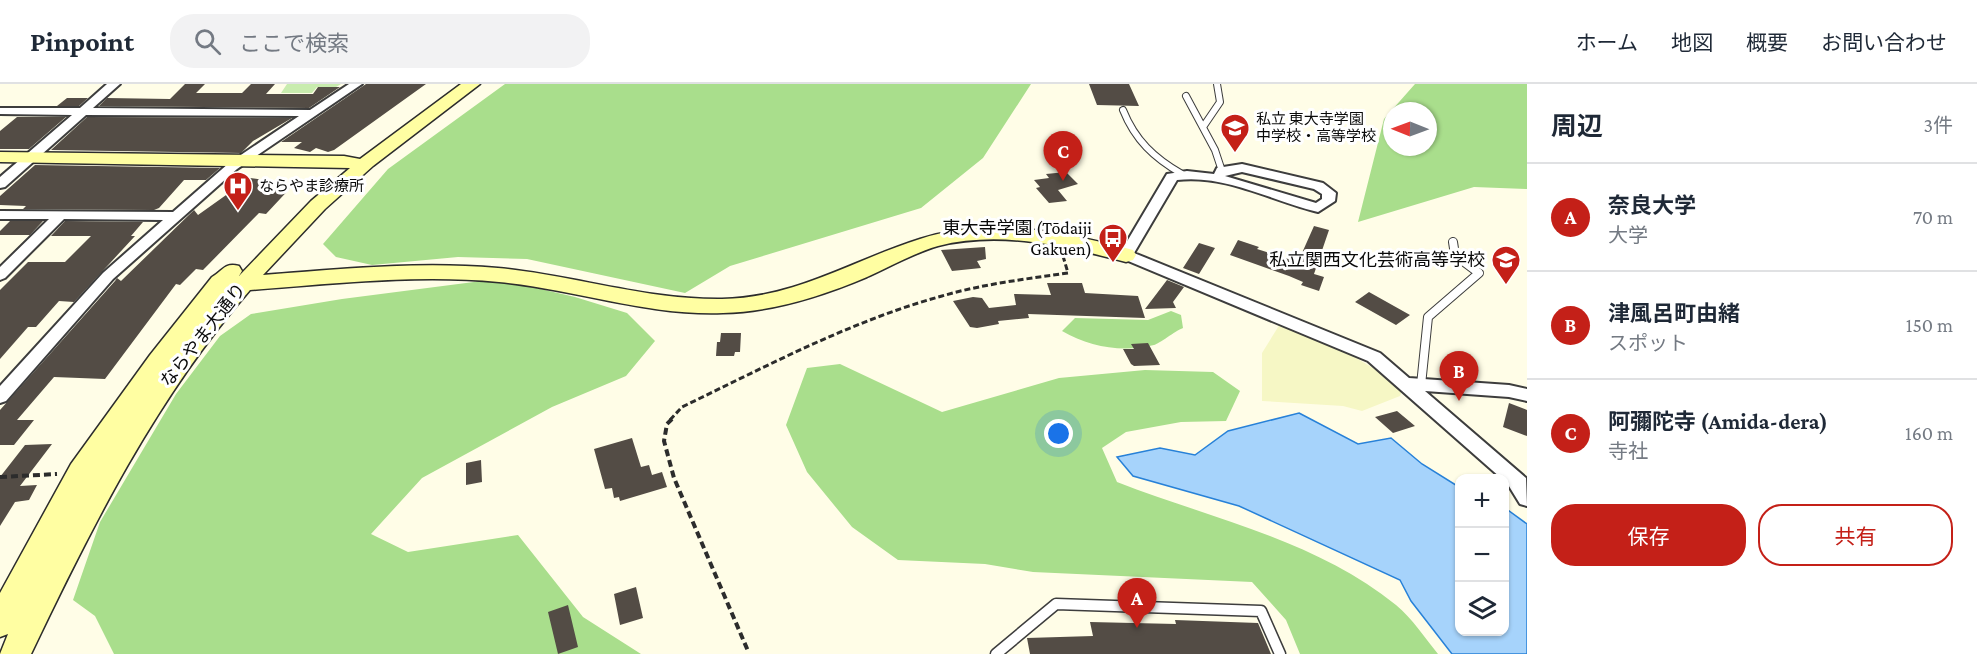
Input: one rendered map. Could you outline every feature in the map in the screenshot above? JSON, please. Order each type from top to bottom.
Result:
[{"type":"street","points":[[0,184],[114,84]]},
{"type":"street","points":[[0,397],[108,276],[243,160],[356,84]]},
{"type":"street","name":"ならやま大通り","points":[[15,654],[116,459],[267,232],[452,84]]},
{"type":"street","name":"ならやま大通り","points":[[353,163],[472,84]]},
{"type":"street","points":[[0,111],[311,113]]},
{"type":"street","points":[[0,157],[353,163]]},
{"type":"street","points":[[1126,255],[1172,177],[1182,174],[1220,175],[1318,208],[1328,201],[1329,193],[1318,186],[1242,168],[1220,175]]},
{"type":"street","points":[[0,215],[177,216]]},
{"type":"street","points":[[0,275],[61,215]]},
{"type":"street","points":[[231,283],[402,274],[481,273],[553,282],[673,303],[723,306],[768,301],[809,292],[915,247],[949,237],[1002,235],[1058,240],[1126,255],[1374,357],[1414,384],[1519,483],[1527,498]]},
{"type":"street","name":"ならやま大通り","points":[[0,623],[80,472],[158,361],[231,283]]},
{"type":"street","points":[[1414,384],[1509,391],[1527,395]]},
{"type":"lane","points":[[1203,127],[1216,112],[1220,100],[1221,93],[1217,84]]},
{"type":"lane","points":[[1186,96],[1203,127],[1220,175]]},
{"type":"lane","points":[[1123,110],[1127,123],[1141,145],[1158,160],[1182,174]]},
{"type":"lane","points":[[1414,384],[1428,317],[1479,273],[1455,255],[1453,242]]},
{"type":"lane","points":[[996,654],[1056,604],[1261,611],[1280,654]]},
{"type":"path","points":[[748,651],[698,539],[674,478],[664,441],[667,424],[682,407],[802,350],[857,327],[942,296],[1068,273],[1058,240]]},
{"type":"path","points":[[0,477],[65,473]]},
{"type":"green space","points":[[287,84],[341,84],[336,87],[317,87],[312,93],[281,93]]},
{"type":"green space","points":[[505,84],[1031,84],[983,158],[921,208],[730,266],[685,293],[527,259],[458,257],[372,265],[336,257],[323,244],[388,169]]},
{"type":"green space","points":[[1415,84],[1527,84],[1527,189],[1474,187],[1358,222],[1383,123],[1383,156],[1437,156],[1437,102],[1399,102]]},
{"type":"green space","points":[[497,279],[575,297],[627,313],[655,341],[626,376],[552,407],[422,478],[371,534],[408,552],[518,535],[583,617],[641,654],[114,654],[95,616],[73,600],[100,522],[176,394],[220,336],[251,314],[342,299]]},
{"type":"green space","points":[[1171,311],[1181,315],[1183,328],[1156,344],[1142,347],[1118,348],[1095,345],[1062,331],[1075,318],[1148,320]]},
{"type":"green space","points":[[1280,324],[1351,355],[1378,371],[1403,389],[1400,396],[1362,411],[1343,406],[1262,401],[1262,353]]},
{"type":"green space","points":[[840,364],[942,412],[1059,378],[1145,370],[1213,372],[1240,391],[1226,421],[1181,422],[1126,432],[1102,448],[1117,482],[1262,533],[1332,564],[1365,583],[1402,610],[1438,654],[1300,654],[1286,620],[1252,582],[1033,572],[985,564],[898,560],[852,527],[807,472],[786,425],[807,368]]},
{"type":"water","points":[[1299,413],[1358,444],[1391,438],[1422,464],[1455,485],[1455,636],[1509,636],[1509,511],[1527,524],[1527,654],[1452,654],[1411,601],[1400,580],[1239,506],[1133,476],[1117,457],[1160,448],[1195,455],[1228,431]]},
{"type":"building","points":[[185,84],[205,84],[196,93],[242,93],[251,84],[275,84],[266,94],[313,94],[318,87],[340,87],[309,108],[99,106],[107,98],[170,99]]},
{"type":"building","points":[[366,84],[426,84],[334,150],[328,152],[316,148],[310,152],[294,148],[302,142],[281,142]]},
{"type":"building","points":[[1089,84],[1129,84],[1139,106],[1097,105]]},
{"type":"building","points":[[67,98],[88,98],[79,106],[57,106]]},
{"type":"building","points":[[17,117],[66,117],[29,149],[0,149],[0,131]]},
{"type":"building","points":[[87,117],[292,118],[253,141],[241,153],[51,150]]},
{"type":"building","points":[[35,165],[220,168],[206,180],[184,180],[159,208],[154,210],[23,209],[26,206],[0,205],[0,196]]},
{"type":"building","points":[[1066,172],[1078,184],[1058,190],[1067,201],[1049,203],[1036,188],[1040,187],[1034,180],[1049,178],[1046,174]]},
{"type":"building","points":[[250,178],[294,184],[266,214],[259,213],[203,270],[196,269],[180,285],[176,284],[105,379],[54,377],[17,420],[34,420],[14,445],[0,445],[0,410],[117,278],[121,281],[194,210],[198,215]]},
{"type":"building","points":[[10,221],[43,221],[30,235],[0,235],[0,231]]},
{"type":"building","points":[[65,221],[143,222],[131,236],[135,236],[74,302],[59,301],[36,327],[28,327],[0,359],[0,290],[28,262],[65,262],[91,236],[51,236]]},
{"type":"building","points":[[1314,226],[1329,230],[1314,274],[1324,277],[1319,291],[1301,285],[1303,282],[1289,276],[1230,255],[1238,240],[1259,247],[1257,249],[1298,262]]},
{"type":"building","points":[[1199,243],[1215,248],[1199,274],[1183,268]]},
{"type":"building","points":[[985,247],[986,259],[977,261],[981,268],[952,271],[941,250]]},
{"type":"building","points":[[1167,280],[1184,287],[1173,302],[1176,308],[1145,309]]},
{"type":"building","points":[[1047,283],[1082,283],[1085,293],[1138,296],[1145,318],[1028,314],[1029,318],[998,321],[999,324],[977,328],[970,327],[953,301],[973,297],[982,298],[989,308],[1016,305],[1014,294],[1051,295]]},
{"type":"building","points":[[1369,292],[1410,315],[1396,325],[1355,302]]},
{"type":"building","points":[[721,333],[741,333],[740,352],[735,352],[734,356],[716,356],[717,342],[720,342]]},
{"type":"building","points":[[1148,343],[1160,365],[1134,366],[1131,364],[1123,349],[1134,349],[1131,344]]},
{"type":"building","points":[[1509,403],[1527,410],[1527,436],[1503,427]]},
{"type":"building","points":[[1397,411],[1415,426],[1393,433],[1375,417]]},
{"type":"building","points":[[632,438],[641,467],[649,465],[652,475],[662,472],[667,487],[620,501],[619,497],[614,498],[612,488],[605,489],[594,449]]},
{"type":"building","points":[[52,444],[20,486],[37,485],[29,500],[15,502],[0,526],[0,477],[25,445]]},
{"type":"building","points":[[481,460],[482,482],[466,485],[466,463]]},
{"type":"building","points":[[636,587],[643,618],[620,625],[614,594]]},
{"type":"building","points":[[568,605],[578,647],[558,654],[548,612]]},
{"type":"building","points":[[1175,620],[1258,623],[1271,654],[1030,654],[1027,638],[1093,636],[1090,622],[1176,624]]},
{"type":"place","name":"私立 東大寺学園 中学校・高等学校","points":[[1235,154]]},
{"type":"place","name":"阿彌陀寺 (Amida-dera)","points":[[1063,181]]},
{"type":"place","name":"ならやま診療所","points":[[238,212]]},
{"type":"place","name":"東大寺学園 (Tōdaiji Gakuen)","points":[[1113,264]]},
{"type":"place","name":"私立関西文化芸術高等学校","points":[[1506,286]]},
{"type":"place","name":"津風呂町由緒","points":[[1459,401]]},
{"type":"place","name":"奈良大学","points":[[1137,628]]}]
